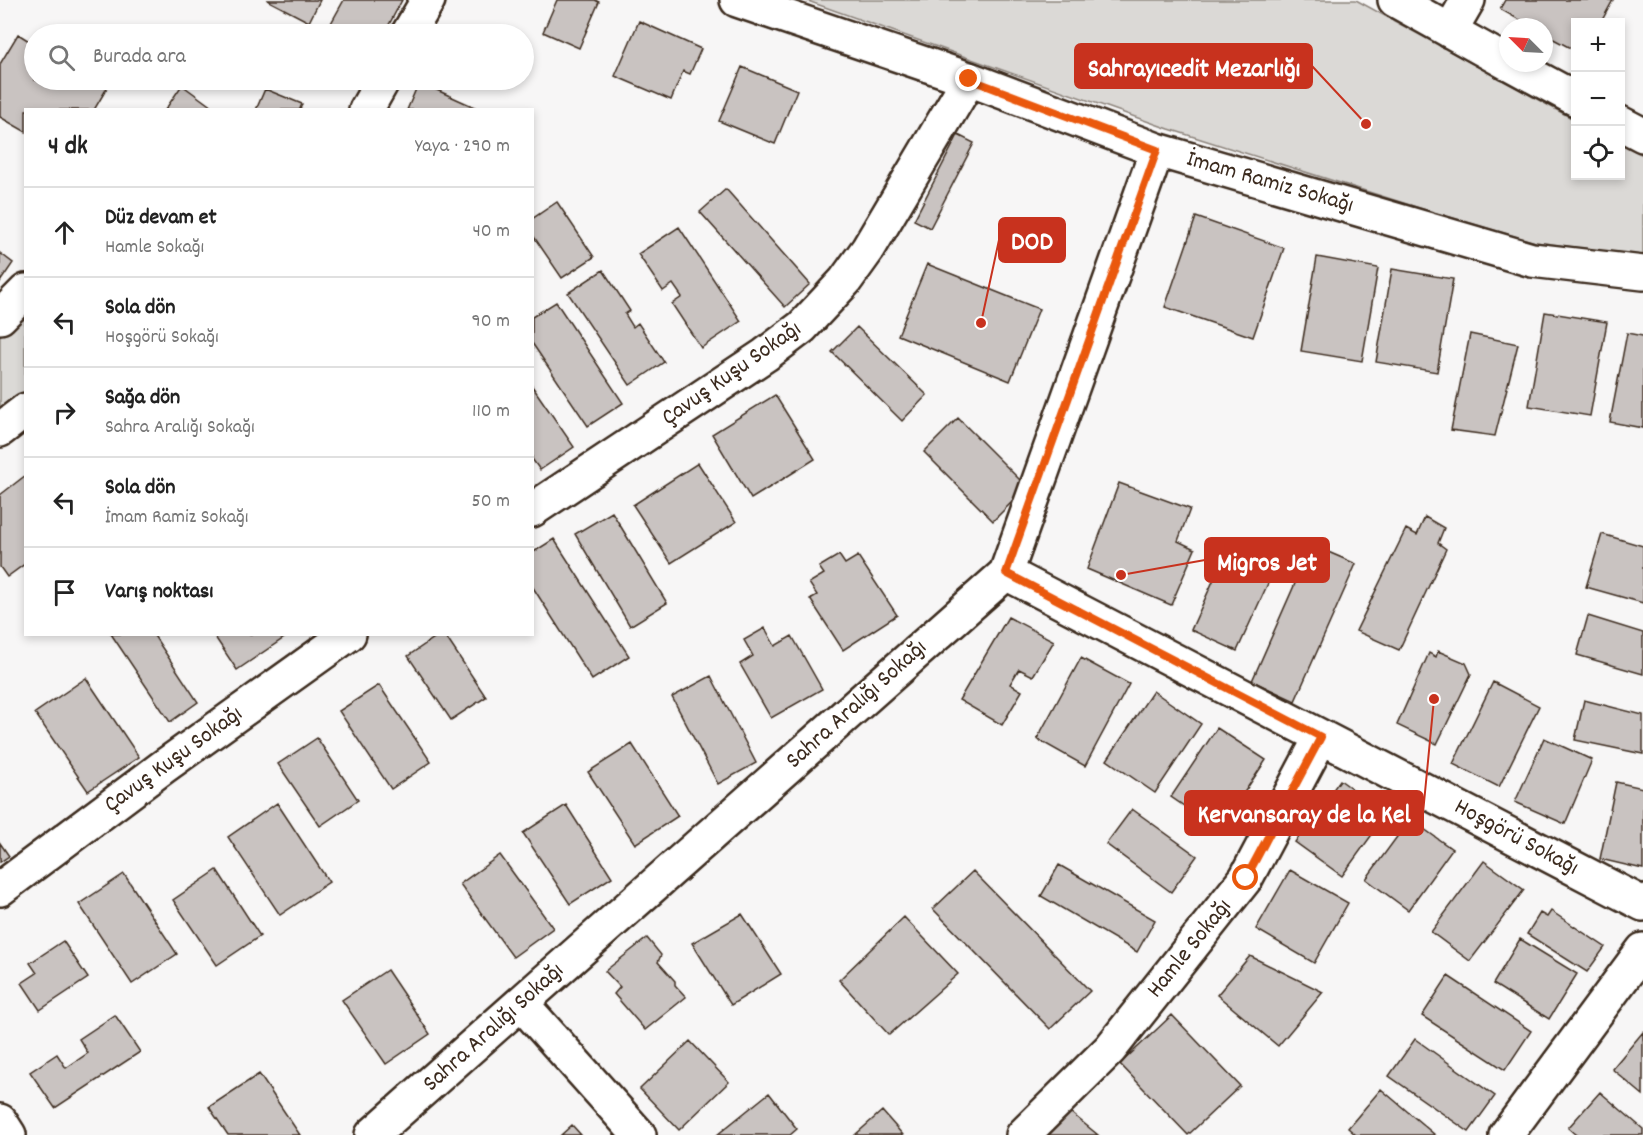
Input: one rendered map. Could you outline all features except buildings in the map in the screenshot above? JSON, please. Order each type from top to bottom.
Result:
[{"type":"street","points":[[414,24],[428,0]]},
{"type":"street","name":"İmam Ramiz Sokağı","points":[[737,0],[969,79],[1157,150],[1532,260],[1643,273]]},
{"type":"street","points":[[1395,0],[1499,58]]},
{"type":"street","points":[[1450,32],[1468,0]]},
{"type":"street","points":[[1525,72],[1571,97]]},
{"type":"street","name":"Çavuş Kuşu Sokağı","points":[[534,509],[765,355],[802,327],[845,281],[868,249],[969,79]]},
{"type":"street","points":[[367,108],[377,90]]},
{"type":"street","points":[[1625,126],[1643,135]]},
{"type":"street","name":"Sahra Aralığı Sokağı","points":[[372,1135],[1006,573],[1157,150]]},
{"type":"street","points":[[0,317],[24,293]]},
{"type":"street","points":[[0,430],[24,412]]},
{"type":"street","name":"Hoşgörü Sokağı","points":[[1006,573],[1643,904]]},
{"type":"street","name":"Çavuş Kuşu Sokağı","points":[[0,889],[163,767],[346,636]]},
{"type":"street","name":"Hamle Sokağı","points":[[1023,1135],[1110,1049],[1246,878],[1321,737]]},
{"type":"street","points":[[1506,1135],[1643,950]]},
{"type":"street","points":[[522,1003],[639,1135]]},
{"type":"street","points":[[0,1122],[9,1135]]},
{"type":"shaded area","points":[[805,0],[1356,0],[1571,118],[1571,180],[1625,180],[1625,146],[1643,155],[1643,256],[1535,242],[1169,129]]},
{"type":"shaded area","points":[[24,306],[24,406],[0,425],[0,334]]},
{"type":"place","name":"Sahrayıcedit Mezarlığı","points":[[1366,124]]},
{"type":"place","name":"DOD","points":[[981,323]]},
{"type":"place","name":"Migros Jet","points":[[1121,575]]},
{"type":"place","name":"Kervansaray de la Kel","points":[[1434,699]]},
{"type":"route","points":[[969,79],[1157,150],[1006,573],[1321,737],[1246,878]]}]
